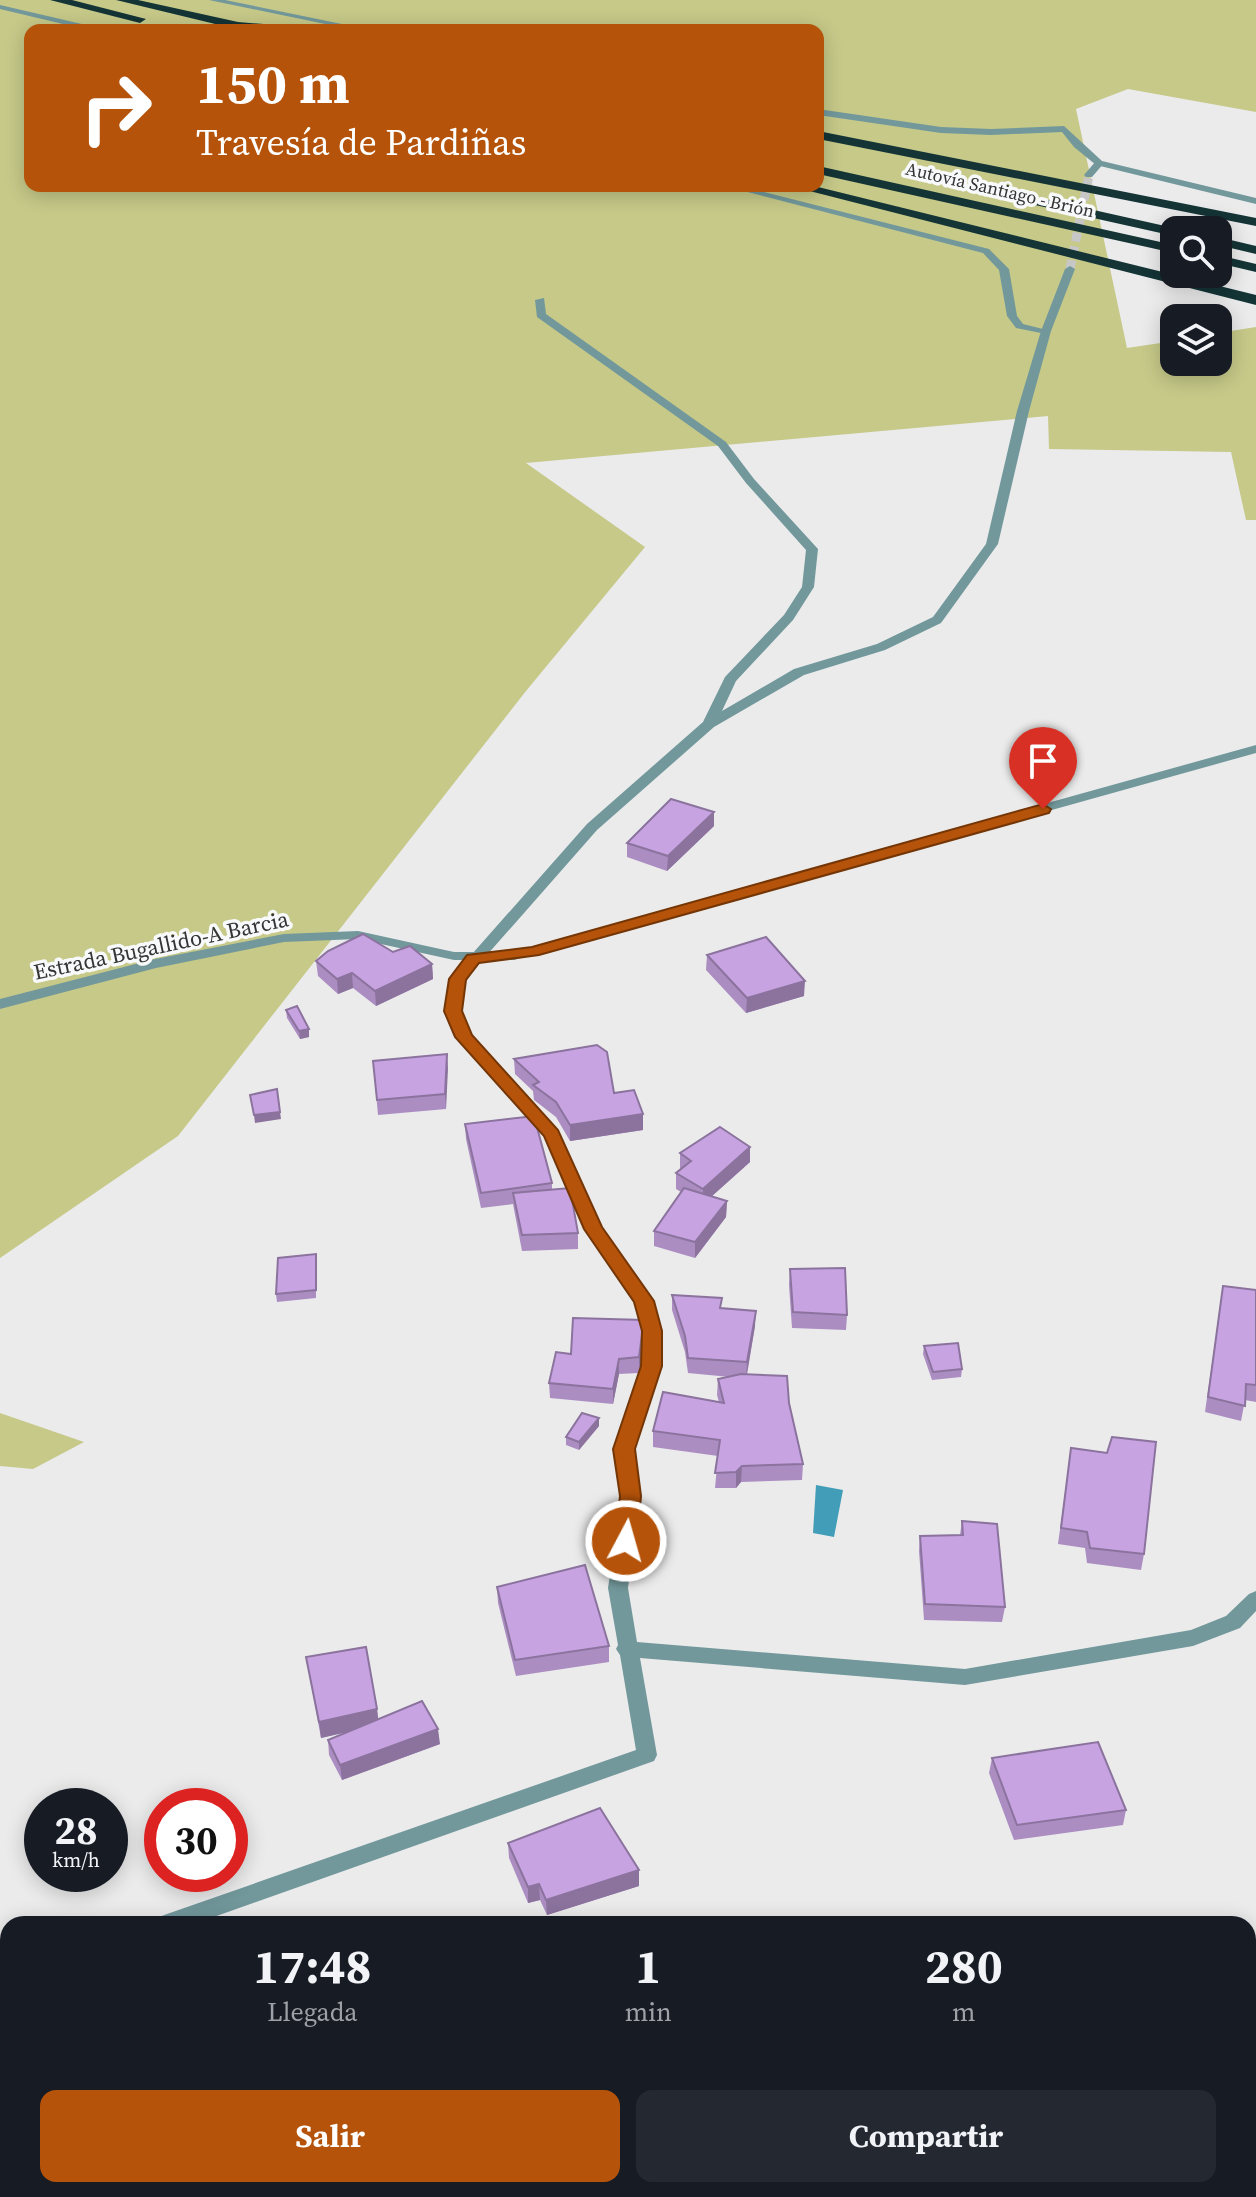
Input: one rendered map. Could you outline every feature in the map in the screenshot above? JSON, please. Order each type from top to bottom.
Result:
[{"type":"highway","points":[[56,0],[160,23]]},
{"type":"highway","points":[[122,0],[230,24]]},
{"type":"highway","points":[[226,23],[235,24]]},
{"type":"highway","points":[[824,136],[1256,222]]},
{"type":"highway","name":"Autovía Santiago - Brión","points":[[824,171],[1160,246]]},
{"type":"highway","points":[[821,192],[1256,300]]},
{"type":"highway","name":"Autovía Santiago - Brión","points":[[1031,201],[1160,229]]},
{"type":"highway","points":[[1232,244],[1256,250]]},
{"type":"highway","points":[[1232,262],[1256,268]]},
{"type":"street","points":[[213,0],[336,24]]},
{"type":"street","points":[[0,7],[73,24]]},
{"type":"street","points":[[824,113],[941,130],[991,132],[1064,129],[1077,145],[1099,163],[1256,201]]},
{"type":"street","points":[[1089,175],[1099,163]]},
{"type":"street","points":[[753,192],[986,251],[1004,269],[1012,316],[1020,326],[1046,331]]},
{"type":"street","points":[[190,1916],[647,1755],[626,1649],[618,1588],[631,1496],[624,1449],[652,1366],[652,1331],[644,1301],[594,1229],[552,1134],[464,1037],[453,1011],[458,979],[473,958],[513,920],[592,827],[709,724],[799,672],[881,647],[937,620],[992,544],[1023,411],[1046,331],[1070,269]]},
{"type":"street","points":[[540,300],[541,315],[722,444],[750,481],[812,549],[808,587],[789,617],[730,680],[709,724]]},
{"type":"street","name":"Estrada Bugallido-A Barcia","points":[[0,1004],[155,964],[284,938],[358,935],[435,953],[473,958],[514,956],[1256,749]]},
{"type":"street","points":[[626,1649],[965,1677],[1193,1638],[1233,1622],[1256,1599]]},
{"type":"green space","points":[[0,0],[1256,0],[1256,112],[1128,89],[1076,109],[1127,348],[1160,343],[1160,376],[1232,376],[1232,331],[1256,327],[1256,520],[1246,520],[1231,452],[1049,449],[1048,416],[526,463],[645,547],[526,691],[178,1136],[0,1258]]},
{"type":"green space","points":[[0,1413],[84,1442],[33,1469],[0,1466]]},
{"type":"water","points":[[816,1485],[843,1490],[834,1537],[813,1533]]},
{"type":"building","points":[[671,799],[714,812],[668,856],[627,843]]},
{"type":"building","points":[[363,934],[393,952],[410,946],[432,964],[375,991],[352,973],[337,979],[316,961],[328,951]]},
{"type":"building","points":[[766,937],[805,981],[747,998],[707,955]]},
{"type":"building","points":[[297,1006],[309,1029],[299,1031],[286,1010]]},
{"type":"building","points":[[597,1045],[607,1052],[614,1093],[634,1090],[643,1114],[570,1125],[556,1102],[533,1085],[539,1082],[514,1059]]},
{"type":"building","points":[[447,1054],[445,1094],[377,1100],[373,1061]]},
{"type":"building","points":[[277,1089],[280,1112],[254,1115],[250,1095]]},
{"type":"building","points":[[534,1116],[552,1183],[481,1193],[465,1124]]},
{"type":"building","points":[[720,1127],[750,1147],[703,1189],[676,1173],[691,1161],[680,1153]]},
{"type":"building","points":[[570,1188],[578,1233],[522,1235],[513,1193]]},
{"type":"building","points":[[684,1188],[727,1201],[695,1242],[654,1231]]},
{"type":"building","points":[[316,1254],[316,1290],[276,1294],[278,1258]]},
{"type":"building","points":[[845,1268],[847,1315],[793,1312],[790,1269]]},
{"type":"building","points":[[1223,1286],[1256,1290],[1256,1385],[1246,1384],[1245,1406],[1208,1397]]},
{"type":"building","points":[[672,1295],[722,1298],[720,1308],[756,1311],[747,1362],[688,1358],[685,1336]]},
{"type":"building","points":[[573,1318],[644,1320],[639,1357],[619,1359],[613,1389],[549,1383],[556,1352],[571,1354]]},
{"type":"building","points":[[958,1343],[962,1369],[933,1372],[924,1346]]},
{"type":"building","points":[[741,1374],[787,1376],[789,1403],[803,1464],[742,1466],[736,1472],[715,1473],[720,1440],[653,1431],[663,1392],[724,1403],[718,1379]]},
{"type":"building","points":[[582,1413],[599,1418],[579,1442],[566,1437]]},
{"type":"building","points":[[1112,1437],[1156,1442],[1144,1554],[1090,1548],[1087,1532],[1061,1528],[1071,1448],[1107,1453]]},
{"type":"building","points":[[962,1521],[997,1524],[1005,1607],[925,1604],[920,1536],[963,1535]]},
{"type":"building","points":[[585,1565],[609,1646],[515,1660],[497,1587]]},
{"type":"building","points":[[366,1647],[377,1709],[319,1722],[306,1657]]},
{"type":"building","points":[[422,1701],[438,1729],[340,1765],[328,1740]]},
{"type":"building","points":[[1098,1742],[1126,1810],[1017,1825],[992,1758]]},
{"type":"building","points":[[600,1808],[639,1870],[546,1900],[539,1884],[528,1887],[508,1843]]},
{"type":"tunnel","points":[[1070,269],[1089,175]]},
{"type":"route","points":[[626,1541],[631,1496],[624,1449],[652,1366],[652,1331],[644,1301],[594,1229],[552,1134],[464,1037],[453,1011],[458,979],[473,958],[533,952],[1043,809]]}]
